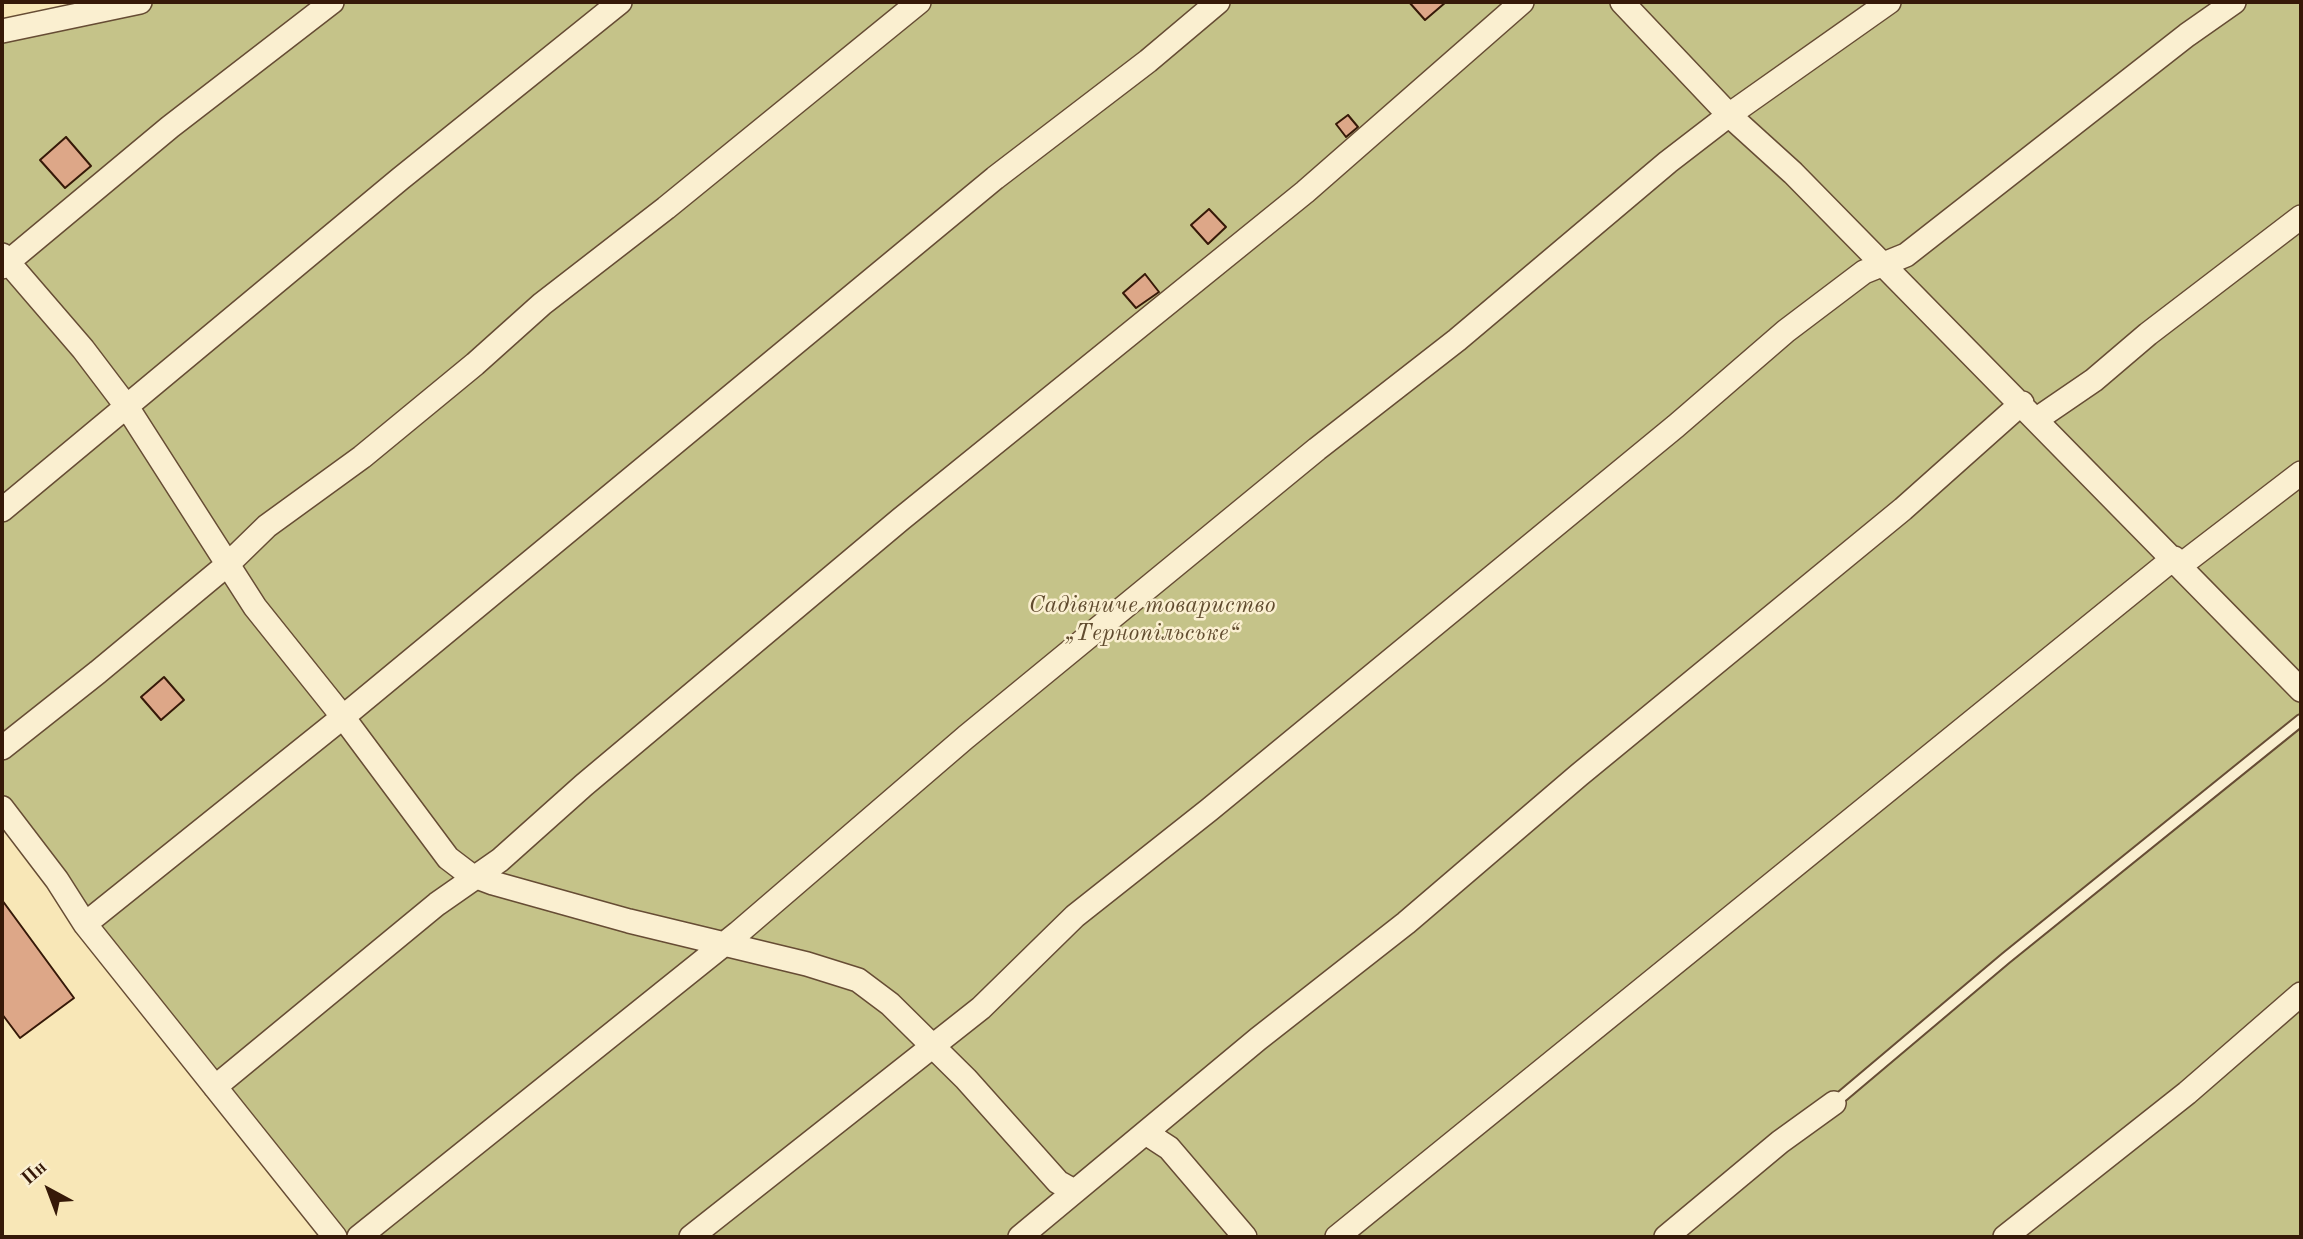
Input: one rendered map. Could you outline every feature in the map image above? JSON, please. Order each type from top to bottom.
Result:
[{"type":"street","points":[[2,31],[141,2]]},
{"type":"street","points":[[332,2],[170,127],[4,261],[83,349],[127,407],[255,607],[343,717],[448,858],[475,877],[807,964],[858,980],[890,1004],[966,1079],[1058,1182],[1074,1191]]},
{"type":"street","points":[[2,510],[400,179],[620,2]]},
{"type":"street","points":[[2,747],[228,564],[267,526],[362,457],[475,364],[542,304],[666,208],[919,2]]},
{"type":"street","points":[[85,924],[343,717],[996,178],[1147,61],[1217,2]]},
{"type":"street","points":[[215,1087],[344,979],[500,860],[583,785],[901,519],[1305,192],[1522,2]]},
{"type":"street","points":[[1622,2],[1729,115],[1793,173],[2030,411],[2301,690]]},
{"type":"street","points":[[359,1237],[548,1088],[724,944],[1061,659],[1457,340],[1729,115],[1889,2]]},
{"type":"street","points":[[691,1237],[981,1008],[1075,916],[1209,810],[1676,426],[1786,331],[1864,272],[1906,255],[2187,34],[2234,2]]},
{"type":"street","points":[[1020,1237],[1258,1039],[1406,923],[1590,766],[1903,509],[2030,411],[2094,380],[2301,217]]},
{"type":"street","points":[[1336,1237],[2178,562],[2301,473]]},
{"type":"street","points":[[2,808],[57,880],[85,924],[335,1237]]},
{"type":"street","points":[[2005,1237],[2187,1093],[2301,994]]},
{"type":"street","points":[[1667,1237],[1780,1142],[1834,1103]]},
{"type":"street","points":[[1146,1133],[1169,1148],[1245,1237]]},
{"type":"lane","points":[[1834,1103],[2006,958],[2301,720]]},
{"type":"green space","name":"Садівниче товариство „Тернопільське“","points":[[140,2],[2301,2],[2301,1237],[335,1237],[2,808],[2,31]]},
{"type":"building","points":[[1409,2],[1446,2],[1425,20]]},
{"type":"building","points":[[1348,115],[1358,127],[1346,137],[1336,124]]},
{"type":"building","points":[[66,137],[91,166],[65,188],[40,160]]},
{"type":"building","points":[[1209,209],[1226,227],[1208,244],[1191,225]]},
{"type":"building","points":[[1145,274],[1159,292],[1136,308],[1123,293]]},
{"type":"building","points":[[164,677],[184,700],[161,720],[141,697]]},
{"type":"building","points":[[2,900],[74,998],[20,1038],[2,1014]]}]
